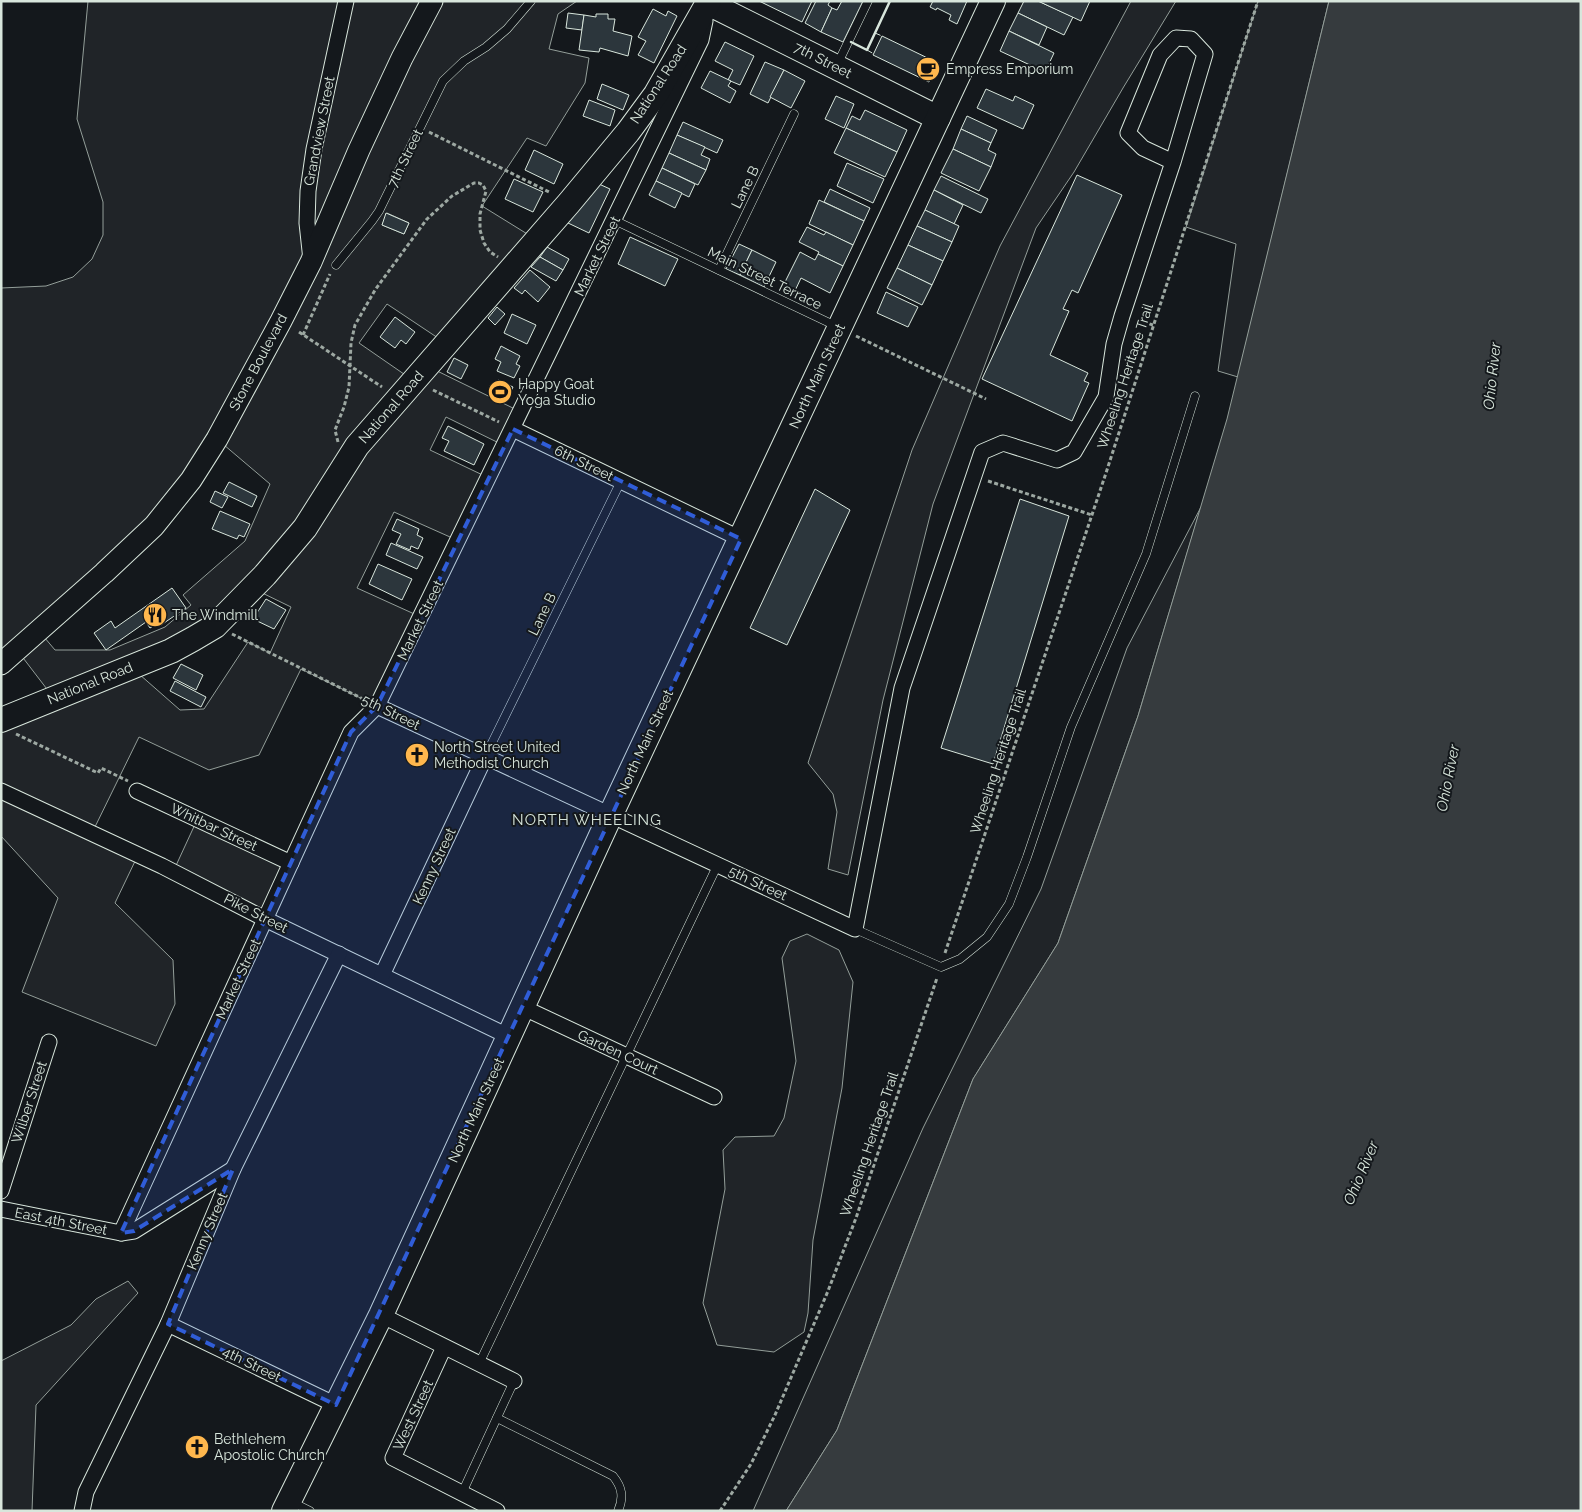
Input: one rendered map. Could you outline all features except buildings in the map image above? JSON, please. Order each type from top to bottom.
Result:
[{"type":"main road","name":"North Main Street","points":[[286,1506],[381,1315],[611,814],[992,1]]},
{"type":"main road","name":"7th Street","points":[[705,2],[938,118]]},
{"type":"main road","name":"National Road","points":[[5,725],[171,651],[215,626],[265,575],[305,528],[357,446],[569,203],[628,132],[656,94],[705,2]]},
{"type":"street","name":"Grandview Street","points":[[311,262],[306,223],[308,191],[314,149],[346,1]]},
{"type":"street","name":"Stone Boulevard","points":[[1,664],[154,526],[191,480],[213,446],[311,262],[359,150],[402,58],[432,1]]},
{"type":"street","name":"Market Street","points":[[121,1233],[351,732],[378,706],[701,40],[705,2]]},
{"type":"street","points":[[855,928],[902,688],[982,452],[1002,443],[1057,460],[1074,452],[1106,397],[1114,344],[1122,316],[1173,162],[1205,54],[1191,39],[1176,38],[1160,55],[1128,133],[1143,148],[1173,162]]},
{"type":"street","name":"6th Street","points":[[513,429],[741,539]]},
{"type":"street","name":"5th Street","points":[[378,706],[855,928]]},
{"type":"street","name":"Kenny Street","points":[[382,975],[485,757]]},
{"type":"street","name":"Whitbar Street","points":[[134,787],[291,863]]},
{"type":"street","name":"Pike Street","points":[[1,791],[146,858],[265,919],[510,1037]]},
{"type":"street","name":"Kenny Street","points":[[82,1511],[86,1492],[168,1324],[233,1169],[339,954]]},
{"type":"street","name":"Garden Court","points":[[522,1007],[714,1097]]},
{"type":"street","name":"Wilber Street","points":[[1,1191],[48,1042]]},
{"type":"street","points":[[121,1233],[134,1231],[233,1169]]},
{"type":"street","name":"East 4th Street","points":[[1,1210],[121,1233]]},
{"type":"street","points":[[381,1315],[514,1381]]},
{"type":"street","name":"4th Street","points":[[168,1324],[336,1405]]},
{"type":"street","name":"West Street","points":[[444,1347],[393,1458],[497,1511]]},
{"type":"lane","name":"7th Street","points":[[336,265],[372,221],[443,81],[464,61],[486,47],[507,28],[531,1]]},
{"type":"lane","points":[[836,67],[868,1]]},
{"type":"lane","name":"Lane B","points":[[719,270],[794,114]]},
{"type":"lane","name":"Main Street Terrace","points":[[614,220],[840,328]]},
{"type":"lane","points":[[855,928],[941,967],[960,959],[987,937],[1009,904],[1072,727],[1146,554],[1195,396]]},
{"type":"lane","name":"Lane B","points":[[485,757],[621,481]]},
{"type":"lane","points":[[479,1364],[718,864]]},
{"type":"lane","points":[[462,1493],[514,1381]]},
{"type":"lane","points":[[497,1418],[613,1476],[620,1484],[622,1496],[618,1511]]},
{"type":"lane","points":[[286,1506],[310,1511]]},
{"type":"path","name":"Wheeling Heritage Trail","points":[[720,1511],[752,1464],[775,1415],[828,1291],[859,1209],[1092,515],[1219,128],[1258,1]]},
{"type":"path","points":[[420,128],[569,203]]},
{"type":"path","points":[[353,453],[338,443],[335,430],[346,400],[351,366],[351,343],[355,325],[375,290],[427,219],[452,196],[474,183],[480,182],[486,191],[480,214],[480,230],[484,244],[490,252],[512,268]]},
{"type":"path","points":[[303,335],[336,265]]},
{"type":"path","points":[[840,328],[937,374],[986,400]]},
{"type":"path","points":[[299,332],[385,388]]},
{"type":"path","points":[[427,387],[513,429]]},
{"type":"path","points":[[974,477],[1092,515]]},
{"type":"path","name":"5th Street","points":[[228,632],[378,706]]},
{"type":"path","points":[[5,725],[98,773],[100,768],[134,787]]},
{"type":"highlighted area","points":[[513,429],[741,539],[336,1405],[168,1324],[233,1169],[134,1231],[121,1233],[351,732],[377,706]]},
{"type":"shaded area","points":[[88,1],[577,1],[558,14],[549,49],[589,58],[585,83],[546,146],[527,138],[482,206],[537,240],[447,344],[387,304],[359,343],[414,381],[427,366],[521,412],[505,446],[446,417],[430,450],[489,478],[459,541],[394,512],[357,588],[421,617],[377,706],[301,669],[259,755],[209,770],[139,737],[92,833],[138,855],[115,903],[173,960],[175,1004],[156,1046],[22,992],[58,898],[1,836],[1,720],[53,697],[17,650],[1,664],[1,288],[46,286],[73,277],[92,259],[103,235],[103,202],[77,119]],"holes":[[[387,213],[409,223],[404,234],[382,225]],[[217,439],[270,484],[245,541],[183,595],[191,605],[165,627],[110,650],[55,650],[39,631],[191,480]],[[252,588],[291,607],[270,653],[248,642],[204,709],[180,710],[131,667]]]},
{"type":"shaded area","points":[[1131,1],[1176,1],[1074,172],[1036,228],[933,504],[883,700],[848,875],[828,869],[837,812],[833,794],[808,763],[912,450],[1000,246]]},
{"type":"shaded area","points":[[1258,1],[1329,1],[1238,377],[1218,371],[1236,244],[1186,227]]},
{"type":"shaded area","points":[[1201,507],[1138,716],[1058,943],[973,1079],[837,1430],[786,1511],[753,1511],[923,1128],[1041,889],[1127,648]]},
{"type":"shaded area","points":[[197,820],[291,863],[265,919],[173,872]]},
{"type":"shaded area","points":[[807,934],[839,950],[853,982],[842,1088],[813,1240],[808,1313],[804,1332],[774,1352],[717,1345],[703,1303],[725,1189],[723,1150],[735,1137],[774,1136],[784,1118],[796,1061],[782,958],[790,941]]},
{"type":"shaded area","points":[[128,1281],[138,1293],[36,1405],[32,1511],[1,1511],[1,1361],[71,1325],[96,1299]]},
{"type":"water","name":"Ohio River","points":[[1329,1],[1581,1],[1581,1511],[786,1511],[837,1430],[973,1079],[1058,943],[1138,716],[1227,419]]},
{"type":"fence","points":[[875,33],[882,36]]},
{"type":"fence","points":[[867,50],[874,54]]},
{"type":"wall","points":[[851,42],[867,50],[890,1]]},
{"type":"place","name":"Empress Emporium","points":[[928,69]]},
{"type":"place","name":"Happy Goat Yoga Studio","points":[[500,392]]},
{"type":"place","name":"The Windmill","points":[[155,615]]},
{"type":"place","name":"North Street United Methodist Church","points":[[417,755]]},
{"type":"place","name":"Bethlehem Apostolic Church","points":[[197,1447]]},
{"type":"district","name":"NORTH WHEELING","points":[[587,820]]}]
